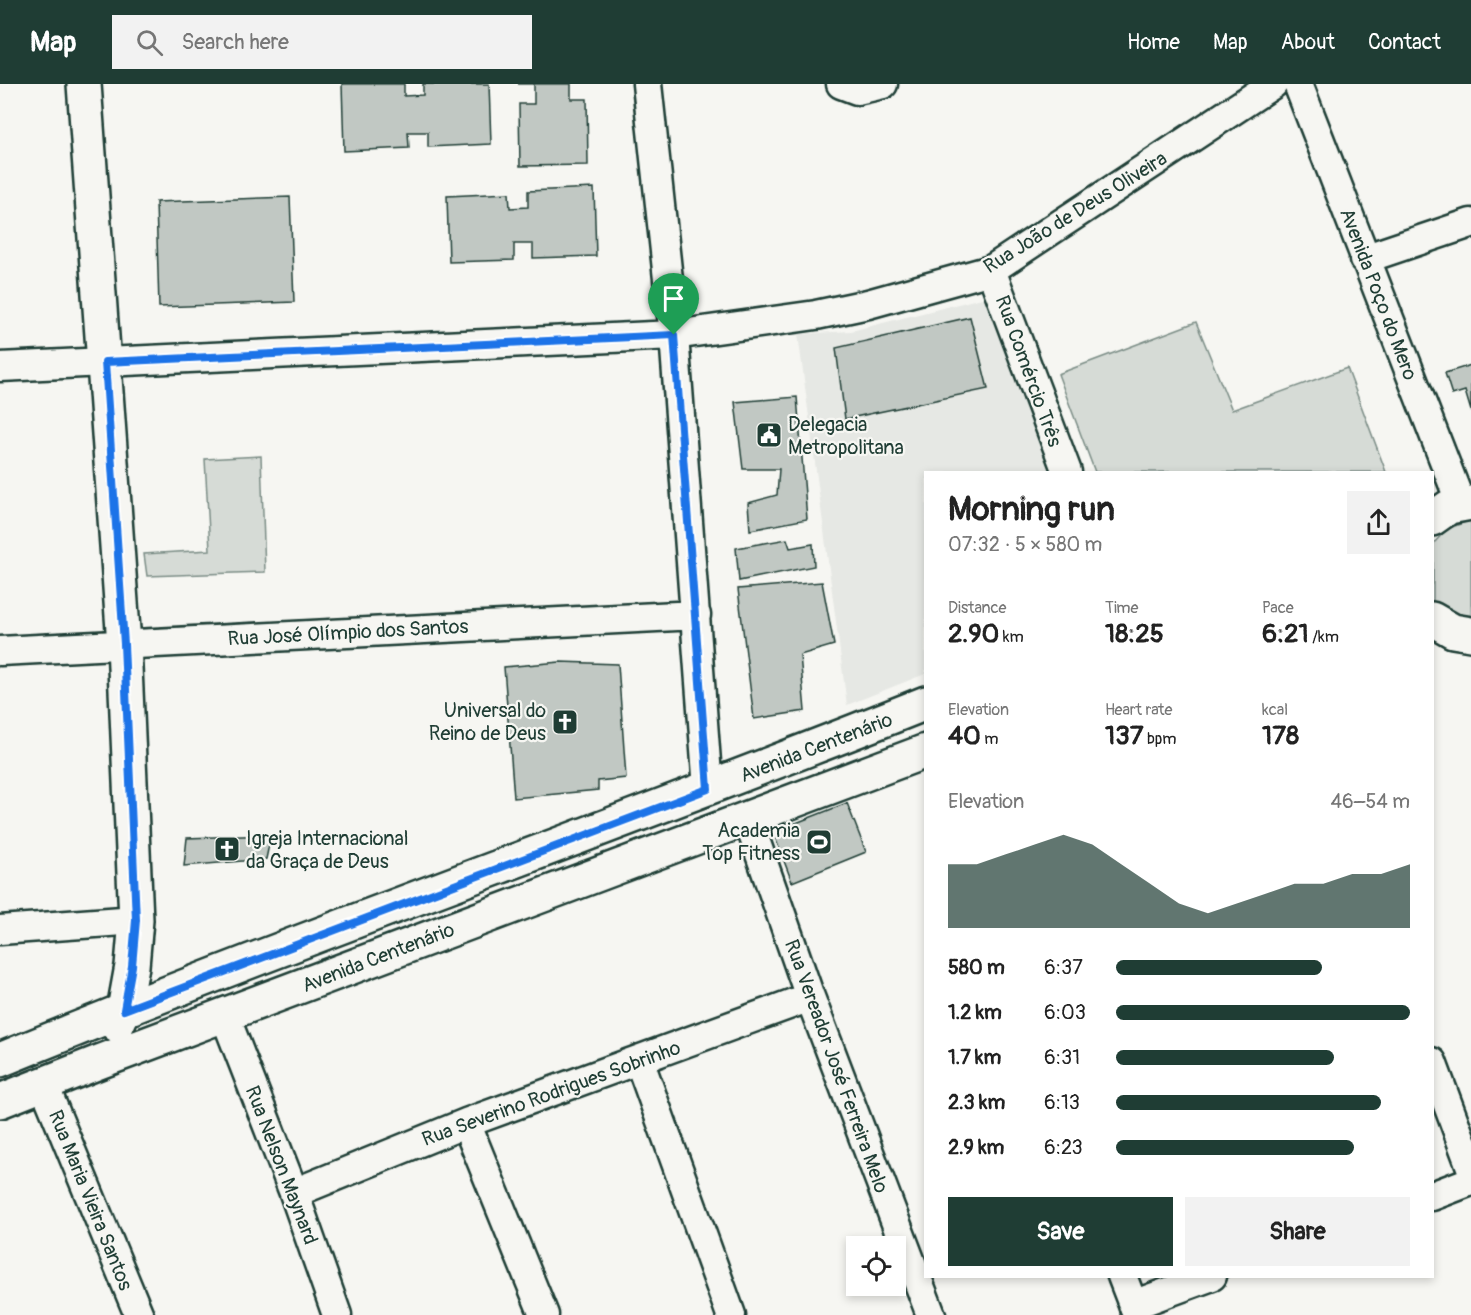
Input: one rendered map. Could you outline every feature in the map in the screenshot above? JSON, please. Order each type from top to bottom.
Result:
[{"type":"main road","points":[[84,84],[124,644],[136,920],[132,966],[124,1010],[99,1062]]},
{"type":"main road","points":[[1434,621],[1453,631],[1471,634]]},
{"type":"main road","name":"Avenida Centenário","points":[[0,1060],[124,1010],[708,789],[924,704]]},
{"type":"main road","points":[[884,720],[918,756]]},
{"type":"main road","name":"Avenida Centenário","points":[[0,1101],[747,817],[918,756]]},
{"type":"street","points":[[647,84],[674,335],[708,789]]},
{"type":"street","name":"Rua João de Deus Oliveira","points":[[0,367],[674,335],[816,315],[868,304],[992,270],[1273,84]]},
{"type":"street","name":"Avenida Poço do Mero","points":[[1298,84],[1364,259],[1434,471]]},
{"type":"street","points":[[1364,259],[1471,223]]},
{"type":"street","name":"Rua Comércio Três","points":[[992,270],[1067,471]]},
{"type":"street","name":"Avenida Poço do Mero","points":[[1434,472],[1447,511]]},
{"type":"street","name":"Rua José Olímpio dos Santos","points":[[0,651],[696,615]]},
{"type":"street","name":"Rua Vereador José Ferreira Melo","points":[[747,817],[810,997],[931,1315]]},
{"type":"street","points":[[0,930],[136,920]]},
{"type":"street","name":"Rua Severino Rodrigues Sobrinho","points":[[294,1193],[466,1123],[810,997]]},
{"type":"street","name":"Rua Nelson Maynard","points":[[225,1016],[294,1193],[338,1315]]},
{"type":"street","points":[[639,1060],[731,1315]]},
{"type":"street","points":[[1434,1067],[1471,1167]]},
{"type":"street","name":"Rua Maria Vieira Santos","points":[[44,1085],[138,1315]]},
{"type":"street","points":[[466,1123],[544,1315]]},
{"type":"street","points":[[1434,1195],[1471,1181]]},
{"type":"street","points":[[1123,1278],[1135,1310],[1207,1278]]},
{"type":"shaded area","points":[[994,295],[1053,471],[924,471],[924,674],[847,705],[798,334],[851,331]]},
{"type":"shaded area","points":[[1196,322],[1232,410],[1347,368],[1386,471],[1095,471],[1058,374]]},
{"type":"shaded area","points":[[261,456],[265,572],[147,576],[144,554],[210,550],[205,459]]},
{"type":"shaded area","points":[[1471,520],[1471,626],[1440,611],[1434,603],[1434,543],[1447,529]]},
{"type":"building","points":[[342,84],[404,84],[404,96],[423,95],[423,84],[489,84],[491,144],[428,147],[428,132],[408,132],[409,148],[344,151]]},
{"type":"building","points":[[534,84],[571,84],[571,99],[587,99],[588,165],[520,166],[519,104],[534,104]]},
{"type":"building","points":[[594,188],[596,256],[533,258],[533,244],[514,244],[514,260],[449,262],[447,196],[509,193],[510,208],[528,207],[528,191]]},
{"type":"building","points":[[290,197],[294,302],[159,307],[156,202]]},
{"type":"building","points":[[970,317],[988,389],[845,419],[836,348]]},
{"type":"building","points":[[1471,365],[1471,411],[1465,391],[1452,395],[1445,373]]},
{"type":"building","name":"Delegacia Metropolitana","points":[[797,397],[807,519],[750,530],[748,503],[777,495],[779,469],[743,469],[735,402]]},
{"type":"building","points":[[787,539],[790,548],[813,544],[814,566],[739,581],[736,548]]},
{"type":"building","points":[[822,582],[834,645],[800,655],[805,711],[754,719],[738,589]]},
{"type":"building","name":"Universal do Reino de Deus","points":[[560,662],[618,664],[626,778],[598,781],[598,790],[514,798],[504,667]]},
{"type":"building","name":"Academia Top Fitness","points":[[847,803],[866,852],[792,882],[773,832]]},
{"type":"building","name":"Igreja Internacional da Graça de Deus","points":[[271,835],[266,859],[184,866],[187,838]]},
{"type":"place","name":"Delegacia Metropolitana","points":[[769,435]]},
{"type":"place","name":"Universal do Reino de Deus","points":[[565,722]]},
{"type":"place","name":"Academia Top Fitness","points":[[819,842]]},
{"type":"place","name":"Igreja Internacional da Graça de Deus","points":[[227,849]]},
{"type":"route","points":[[674,335],[708,789],[124,1010],[132,966],[136,920],[124,644],[105,362],[674,335]]}]
